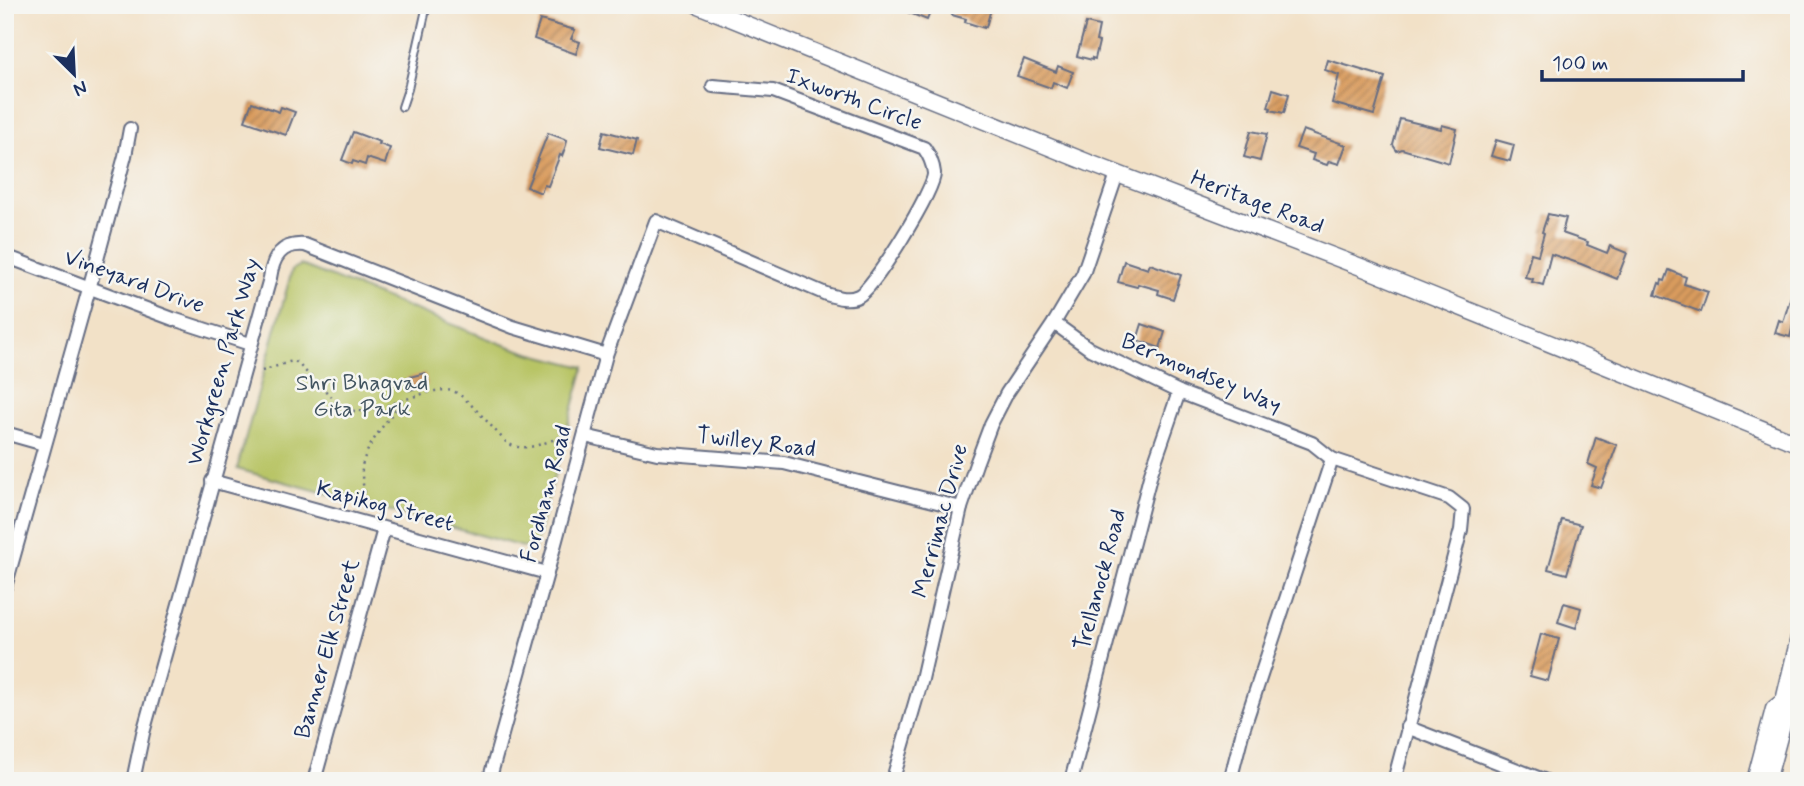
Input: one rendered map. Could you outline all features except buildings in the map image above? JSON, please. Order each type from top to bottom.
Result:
[{"type":"street","name":"Heritage Road","points":[[698,5],[1117,174],[1361,267],[1799,444]]},
{"type":"street","name":"Ixworth Circle","points":[[656,221],[826,294],[845,299],[859,296],[869,285],[910,226],[928,192],[934,175],[929,155],[924,148],[773,91],[713,86]]},
{"type":"street","points":[[5,587],[89,289],[130,130]]},
{"type":"street","name":"Merrimac Drive","points":[[894,781],[922,679],[961,508],[991,424],[1007,393],[1083,274],[1117,174]]},
{"type":"street","name":"Fordham Road","points":[[489,781],[606,355],[656,221]]},
{"type":"street","name":"Workgreen Park Way","points":[[133,781],[143,733],[272,264],[277,254],[284,248],[299,244],[513,327],[606,355]]},
{"type":"street","name":"Vineyard Drive","points":[[5,256],[89,289],[250,344]]},
{"type":"street","name":"Bermondsey Way","points":[[1054,323],[1090,349],[1179,391],[1312,443],[1332,459],[1449,498],[1463,509],[1461,530],[1407,727]]},
{"type":"street","name":"Trellanock Road","points":[[1071,781],[1151,474],[1179,391]]},
{"type":"street","points":[[5,433],[44,444]]},
{"type":"street","name":"Twilley Road","points":[[585,436],[657,453],[784,463],[961,508]]},
{"type":"street","points":[[1230,781],[1243,730],[1332,459]]},
{"type":"street","name":"Kapikog Street","points":[[212,481],[547,573]]},
{"type":"street","name":"Banner Elk Street","points":[[314,781],[384,529]]},
{"type":"street","points":[[1768,781],[1786,711],[1784,701],[1799,638]]},
{"type":"street","points":[[1755,781],[1774,709],[1784,701]]},
{"type":"street","points":[[1394,781],[1407,727],[1546,781]]},
{"type":"lane","points":[[402,107],[428,5]]},
{"type":"path","points":[[262,371],[295,361],[340,405],[350,411],[447,390],[456,392],[506,442],[517,448],[566,438]]},
{"type":"path","points":[[368,506],[363,480],[364,461],[370,447],[403,400]]},
{"type":"green space","name":"Shri Bhagvad Gita Park","points":[[301,265],[502,344],[584,367],[534,550],[237,469],[292,270]]}]
